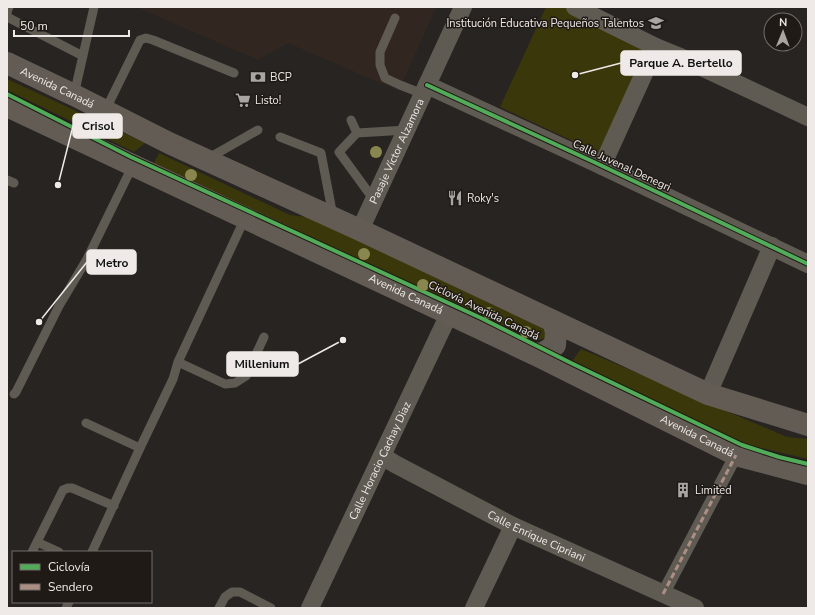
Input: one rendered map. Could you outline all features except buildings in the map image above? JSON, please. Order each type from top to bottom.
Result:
[{"type":"main road","name":"Avenida Canadá","points":[[7,63],[206,160],[360,230],[708,394],[808,425]]},
{"type":"main road","name":"Avenida Canadá","points":[[7,106],[534,354],[736,455],[808,474]]},
{"type":"main road","points":[[140,168],[144,150],[150,145],[169,142]]},
{"type":"main road","points":[[534,354],[544,353],[555,345],[556,332],[553,321]]},
{"type":"street","name":"Pasaje Víctor Alzamora","points":[[360,230],[463,7]]},
{"type":"street","points":[[575,7],[656,47],[808,117]]},
{"type":"street","points":[[602,166],[656,47]]},
{"type":"street","name":"Calle Juvenal Denegri","points":[[425,90],[602,166],[808,264]]},
{"type":"street","points":[[708,394],[772,246]]},
{"type":"street","name":"Calle Horacio Cachay Diaz","points":[[310,608],[449,314]]},
{"type":"street","points":[[663,594],[736,455]]},
{"type":"street","name":"Calle Enrique Cipriani","points":[[382,456],[513,526],[695,608]]},
{"type":"street","points":[[474,608],[513,526]]},
{"type":"lane","points":[[9,7],[7,16],[9,18],[83,56]]},
{"type":"lane","points":[[74,95],[94,7]]},
{"type":"lane","points":[[395,18],[380,52],[380,65],[385,78],[400,85],[425,90]]},
{"type":"lane","points":[[105,111],[140,40],[146,38],[234,73]]},
{"type":"lane","points":[[350,120],[357,133]]},
{"type":"lane","points":[[206,160],[258,130]]},
{"type":"lane","points":[[280,137],[321,153],[339,152],[357,133],[406,130]]},
{"type":"lane","points":[[339,152],[374,200]]},
{"type":"lane","points":[[321,153],[333,218]]},
{"type":"lane","points":[[14,394],[58,306],[140,168]]},
{"type":"lane","points":[[92,551],[173,379],[178,362],[245,218]]},
{"type":"lane","points":[[178,362],[225,384],[235,383],[246,376],[264,337]]},
{"type":"lane","points":[[86,423],[140,448]]},
{"type":"lane","points":[[32,551],[63,490],[72,488],[114,506]]},
{"type":"lane","points":[[37,542],[57,551]]},
{"type":"lane","points":[[219,608],[225,597],[232,592],[240,592],[271,608]]},
{"type":"shaded area","points":[[142,7],[436,7],[399,91],[288,43],[258,60],[141,9]]},
{"type":"shaded area","points":[[546,7],[575,7],[648,43],[601,154],[500,107]]},
{"type":"shaded area","points":[[7,79],[145,143],[134,152],[7,90]]},
{"type":"shaded area","points":[[159,153],[290,215],[314,218],[544,322],[547,338],[535,340],[153,165]]},
{"type":"shaded area","points":[[581,349],[787,437],[808,439],[808,459],[744,444],[572,361]]},
{"type":"marked path","points":[[663,594],[736,455]]},
{"type":"cycle path","points":[[427,85],[596,163],[808,264]]},
{"type":"cycle path","name":"Ciclovía Avenida Canadá","points":[[7,94],[131,157],[481,318],[742,445],[779,457],[808,464]]},
{"type":"place","name":"Institución Educativa Pequeños Talentos","points":[[656,23]]},
{"type":"place","name":"Parque A. Bertello","points":[[575,75]]},
{"type":"place","name":"BCP","points":[[258,77]]},
{"type":"place","name":"Listo!","points":[[243,100]]},
{"type":"place","name":"Crisol","points":[[58,185]]},
{"type":"place","name":"Roky's","points":[[455,198]]},
{"type":"place","name":"Metro","points":[[39,322]]},
{"type":"place","name":"Millenium","points":[[343,340]]},
{"type":"place","name":"Limited","points":[[683,490]]}]
